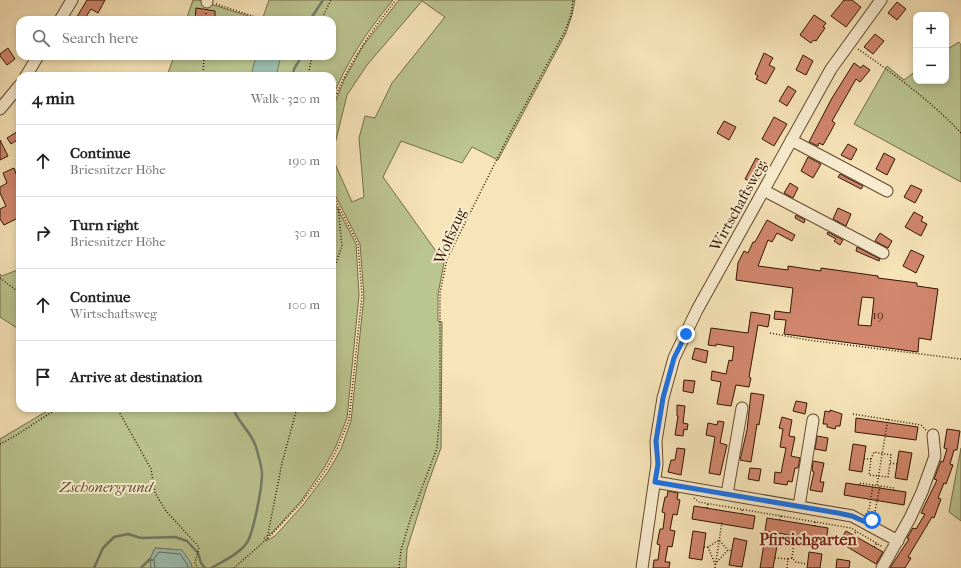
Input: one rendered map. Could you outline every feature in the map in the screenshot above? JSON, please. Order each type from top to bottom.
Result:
[{"type":"street","points":[[62,16],[72,0]]},
{"type":"street","name":"Wirtschaftsweg","points":[[642,568],[658,464],[656,441],[663,398],[674,358],[697,310],[831,69],[881,0]]},
{"type":"street","points":[[28,72],[36,60]]},
{"type":"street","points":[[0,109],[16,90]]},
{"type":"street","points":[[791,140],[887,192]]},
{"type":"street","points":[[765,190],[883,253]]},
{"type":"street","points":[[727,494],[742,408]]},
{"type":"street","points":[[799,506],[813,420]]},
{"type":"street","points":[[882,568],[892,552],[919,498],[935,456],[932,436]]},
{"type":"street","points":[[655,482],[845,514],[865,522],[898,540]]},
{"type":"path","points":[[323,16],[331,0]]},
{"type":"path","points":[[336,95],[342,79],[362,45],[396,0]]},
{"type":"path","name":"Wolfszug","points":[[399,568],[401,550],[411,516],[437,448],[440,413],[440,293],[447,259],[508,137],[564,33],[571,15],[573,0]]},
{"type":"path","points":[[207,1],[253,16]]},
{"type":"path","points":[[850,43],[887,69],[950,121],[961,133]]},
{"type":"path","points":[[203,72],[204,60]]},
{"type":"path","points":[[309,72],[311,60]]},
{"type":"path","points":[[234,568],[267,539],[301,503],[326,470],[338,447],[348,420],[362,295],[358,244],[336,201]]},
{"type":"path","points":[[336,263],[342,246],[338,205]]},
{"type":"path","points":[[0,278],[16,290]]},
{"type":"path","points":[[770,333],[808,340],[961,359]]},
{"type":"path","points":[[0,444],[13,438],[52,412]]},
{"type":"path","points":[[119,412],[151,469],[155,493],[166,511],[199,547],[195,562],[198,568]]},
{"type":"path","points":[[267,539],[282,463],[296,412]]},
{"type":"path","points":[[853,414],[921,425],[932,436]]},
{"type":"path","points":[[877,485],[888,419]]},
{"type":"path","points":[[874,452],[882,453],[891,455],[888,477],[878,477],[869,473],[871,459],[874,452]]},
{"type":"path","points":[[864,459],[871,459]]},
{"type":"path","points":[[890,463],[897,464]]},
{"type":"path","points":[[859,485],[859,483],[877,485],[894,488],[894,490]]},
{"type":"path","points":[[865,522],[869,510],[873,485]]},
{"type":"path","points":[[865,522],[876,513],[880,486]]},
{"type":"path","points":[[687,488],[695,499],[708,504],[851,528],[892,552]]},
{"type":"path","points":[[707,508],[708,504]]},
{"type":"path","points":[[742,509],[742,514]]},
{"type":"path","points":[[780,520],[781,516]]},
{"type":"path","points":[[715,568],[722,522]]},
{"type":"path","points":[[815,526],[816,522]]},
{"type":"path","points":[[854,536],[856,531]]},
{"type":"path","points":[[792,558],[795,534]]},
{"type":"path","points":[[704,547],[708,547],[719,540]]},
{"type":"path","points":[[719,540],[728,550],[732,551]]},
{"type":"path","points":[[874,547],[877,543]]},
{"type":"path","points":[[708,547],[715,564]]},
{"type":"path","points":[[715,564],[728,550]]},
{"type":"path","points":[[775,558],[792,558]]},
{"type":"path","points":[[792,558],[796,562],[807,564]]},
{"type":"path","points":[[787,568],[788,559]]},
{"type":"green space","points":[[193,0],[198,0],[248,16],[187,16]]},
{"type":"green space","points":[[269,0],[393,0],[358,47],[336,90],[336,72],[168,72],[173,60],[336,60],[336,16],[263,16]]},
{"type":"green space","name":"Zschonergrund","points":[[399,0],[575,0],[566,33],[498,160],[472,147],[462,163],[401,141],[383,177],[438,254],[445,258],[438,294],[438,321],[442,322],[441,448],[407,549],[406,568],[192,568],[191,563],[171,549],[155,548],[150,559],[151,568],[0,568],[0,439],[45,412],[336,412],[336,206],[356,244],[359,295],[347,418],[336,446],[324,468],[301,501],[273,532],[264,538],[266,541],[275,536],[303,505],[328,472],[341,449],[351,421],[364,296],[360,244],[336,197],[336,166],[352,202],[364,197],[359,138],[365,116],[375,118],[392,83],[445,17],[422,1],[367,65],[347,95],[336,140],[336,100],[344,80],[363,46]]},
{"type":"green space","points":[[959,42],[961,45],[961,182],[854,124],[887,66],[904,80],[913,73],[913,84],[949,84],[949,48]]},
{"type":"green space","points":[[16,271],[16,327],[0,317],[0,274],[2,276]]},
{"type":"green space","points":[[961,448],[961,521],[949,512]]},
{"type":"water","points":[[255,60],[280,60],[277,72],[252,72]]},
{"type":"water","points":[[155,548],[182,550],[191,563],[192,568],[151,568],[150,559]]},
{"type":"building","points":[[87,0],[105,0],[98,13],[91,9],[87,16],[77,16]]},
{"type":"building","points":[[844,0],[852,0],[861,7],[846,27],[831,16]]},
{"type":"building","points":[[897,2],[906,9],[897,20],[888,13]]},
{"type":"building","points":[[196,8],[215,11],[215,16],[195,16]]},
{"type":"building","points":[[814,15],[826,23],[823,27],[825,28],[816,41],[814,40],[811,43],[800,35]]},
{"type":"building","points":[[875,34],[884,41],[873,54],[864,47]]},
{"type":"building","points":[[8,48],[15,59],[7,65],[0,54]]},
{"type":"building","points":[[764,53],[773,58],[769,65],[775,68],[766,84],[756,79],[758,76],[755,74]]},
{"type":"building","points":[[803,55],[813,61],[806,75],[796,70]]},
{"type":"building","points":[[854,63],[861,68],[863,65],[870,70],[860,82],[856,79],[832,121],[835,123],[823,145],[819,143],[818,146],[809,142],[832,98]]},
{"type":"building","points":[[788,86],[796,91],[787,106],[779,101]]},
{"type":"building","points":[[774,117],[787,124],[774,146],[762,139]]},
{"type":"building","points":[[724,121],[736,127],[729,140],[717,133]]},
{"type":"building","points":[[16,132],[16,141],[11,144],[7,138]]},
{"type":"building","points":[[0,140],[8,156],[0,160]]},
{"type":"building","points":[[848,144],[857,149],[851,160],[841,155]]},
{"type":"building","points":[[884,153],[895,159],[887,175],[876,169]]},
{"type":"building","points":[[808,157],[821,164],[813,178],[801,171]]},
{"type":"building","points":[[756,158],[767,164],[756,184],[745,179]]},
{"type":"building","points":[[14,168],[16,173],[16,219],[4,225],[0,219],[0,209],[6,206],[0,193],[0,187],[7,183],[3,173]]},
{"type":"building","points":[[840,174],[863,186],[861,189],[838,177]]},
{"type":"building","points":[[790,183],[798,188],[793,198],[784,193]]},
{"type":"building","points":[[911,185],[922,190],[915,203],[904,197]]},
{"type":"building","points":[[838,208],[851,214],[846,226],[833,219]]},
{"type":"building","points":[[914,212],[923,217],[921,221],[927,224],[921,236],[905,227]]},
{"type":"building","points":[[796,215],[805,220],[804,223],[795,218]]},
{"type":"building","points":[[767,220],[795,235],[792,241],[777,233],[772,242],[768,240],[758,266],[788,270],[788,266],[821,271],[821,268],[917,283],[917,286],[938,289],[931,340],[919,338],[918,352],[784,334],[786,320],[774,319],[775,311],[790,313],[793,288],[736,280],[738,263],[744,251],[748,253],[753,242],[755,242]],"holes":[[[862,297],[874,298],[871,326],[858,325]]]},
{"type":"building","points":[[828,232],[843,240],[840,245],[834,241],[836,239],[827,234]]},
{"type":"building","points":[[880,233],[892,241],[888,248],[875,241]]},
{"type":"building","points":[[857,247],[880,259],[879,261],[856,251]]},
{"type":"building","points":[[911,250],[924,256],[916,273],[903,266]]},
{"type":"building","points":[[751,312],[770,315],[768,327],[758,325],[749,377],[751,378],[749,387],[736,385],[731,406],[717,404],[721,382],[711,380],[712,371],[726,374],[729,360],[732,361],[734,347],[716,344],[716,346],[708,345],[711,328],[748,333]]},
{"type":"building","points":[[695,348],[708,351],[706,363],[692,359]]},
{"type":"building","points":[[684,380],[695,381],[693,393],[683,391]]},
{"type":"building","points":[[751,393],[764,395],[759,425],[757,424],[751,462],[740,460],[747,430]]},
{"type":"building","points":[[796,401],[807,403],[805,414],[793,411]]},
{"type":"building","points":[[677,405],[685,406],[683,423],[688,424],[687,430],[684,429],[683,436],[675,435],[678,416]]},
{"type":"building","points":[[830,410],[842,414],[840,426],[836,426],[835,429],[827,427],[827,424],[823,424],[825,411],[830,412]]},
{"type":"building","points":[[782,417],[792,420],[789,436],[795,437],[791,456],[800,458],[798,468],[795,468],[792,482],[788,481],[787,485],[774,483],[775,472],[781,473],[786,448],[780,447],[783,429],[779,428]]},
{"type":"building","points":[[856,418],[918,427],[916,440],[855,432]]},
{"type":"building","points":[[718,421],[724,422],[720,443],[727,445],[720,475],[709,473],[715,437],[706,435],[708,423],[717,425]]},
{"type":"building","points":[[947,429],[960,431],[957,450],[954,450],[950,464],[953,465],[946,484],[944,483],[938,498],[941,499],[934,518],[932,517],[908,557],[911,558],[905,568],[890,568],[909,539],[907,538],[913,528],[916,529],[925,514],[921,513],[937,480],[934,479],[941,461],[943,462],[947,449],[944,448]]},
{"type":"building","points":[[817,436],[828,438],[826,451],[815,449]]},
{"type":"building","points":[[853,444],[866,446],[862,472],[849,470]]},
{"type":"building","points":[[677,448],[685,449],[681,475],[668,472],[671,460],[675,460]]},
{"type":"building","points":[[899,451],[912,453],[907,480],[895,478]]},
{"type":"building","points":[[813,461],[824,463],[820,482],[824,482],[822,492],[810,490],[814,472],[812,471]]},
{"type":"building","points":[[750,468],[761,469],[759,481],[748,479]]},
{"type":"building","points":[[846,483],[906,492],[904,505],[844,495]]},
{"type":"building","points":[[668,491],[678,493],[677,499],[680,500],[677,515],[673,514],[670,530],[675,531],[672,547],[668,546],[665,562],[670,562],[669,568],[653,568],[654,560],[658,560],[660,545],[657,544],[660,529],[663,529],[665,513],[662,512],[665,497],[667,497]]},
{"type":"building","points":[[694,506],[755,516],[753,529],[692,519]]},
{"type":"building","points":[[767,518],[828,528],[826,541],[765,531]]},
{"type":"building","points":[[693,531],[706,533],[702,560],[689,558]]},
{"type":"building","points":[[846,531],[883,552],[876,564],[839,542]]},
{"type":"building","points":[[734,538],[747,541],[742,567],[729,565]]},
{"type":"building","points":[[764,544],[777,546],[773,568],[760,568]]},
{"type":"building","points":[[809,552],[822,554],[820,568],[807,568]]},
{"type":"building","points":[[837,559],[850,561],[849,568],[836,568]]},
{"type":"waterway","points":[[313,16],[323,0]]},
{"type":"waterway","points":[[294,72],[300,60]]},
{"type":"waterway","points":[[211,568],[236,553],[248,541],[255,518],[261,489],[261,464],[254,441],[235,412]]},
{"type":"waterway","points":[[94,568],[103,548],[114,537],[128,534],[141,538],[175,537],[187,541],[198,553],[201,563],[205,568]]},
{"type":"waterway","points":[[141,568],[150,559],[152,560]]},
{"type":"district","name":"Pfirsichgarten","points":[[808,539]]},
{"type":"route","points":[[686,334],[674,358],[663,398],[656,441],[658,464],[655,482],[838,513],[852,516],[870,524],[872,520]]}]
